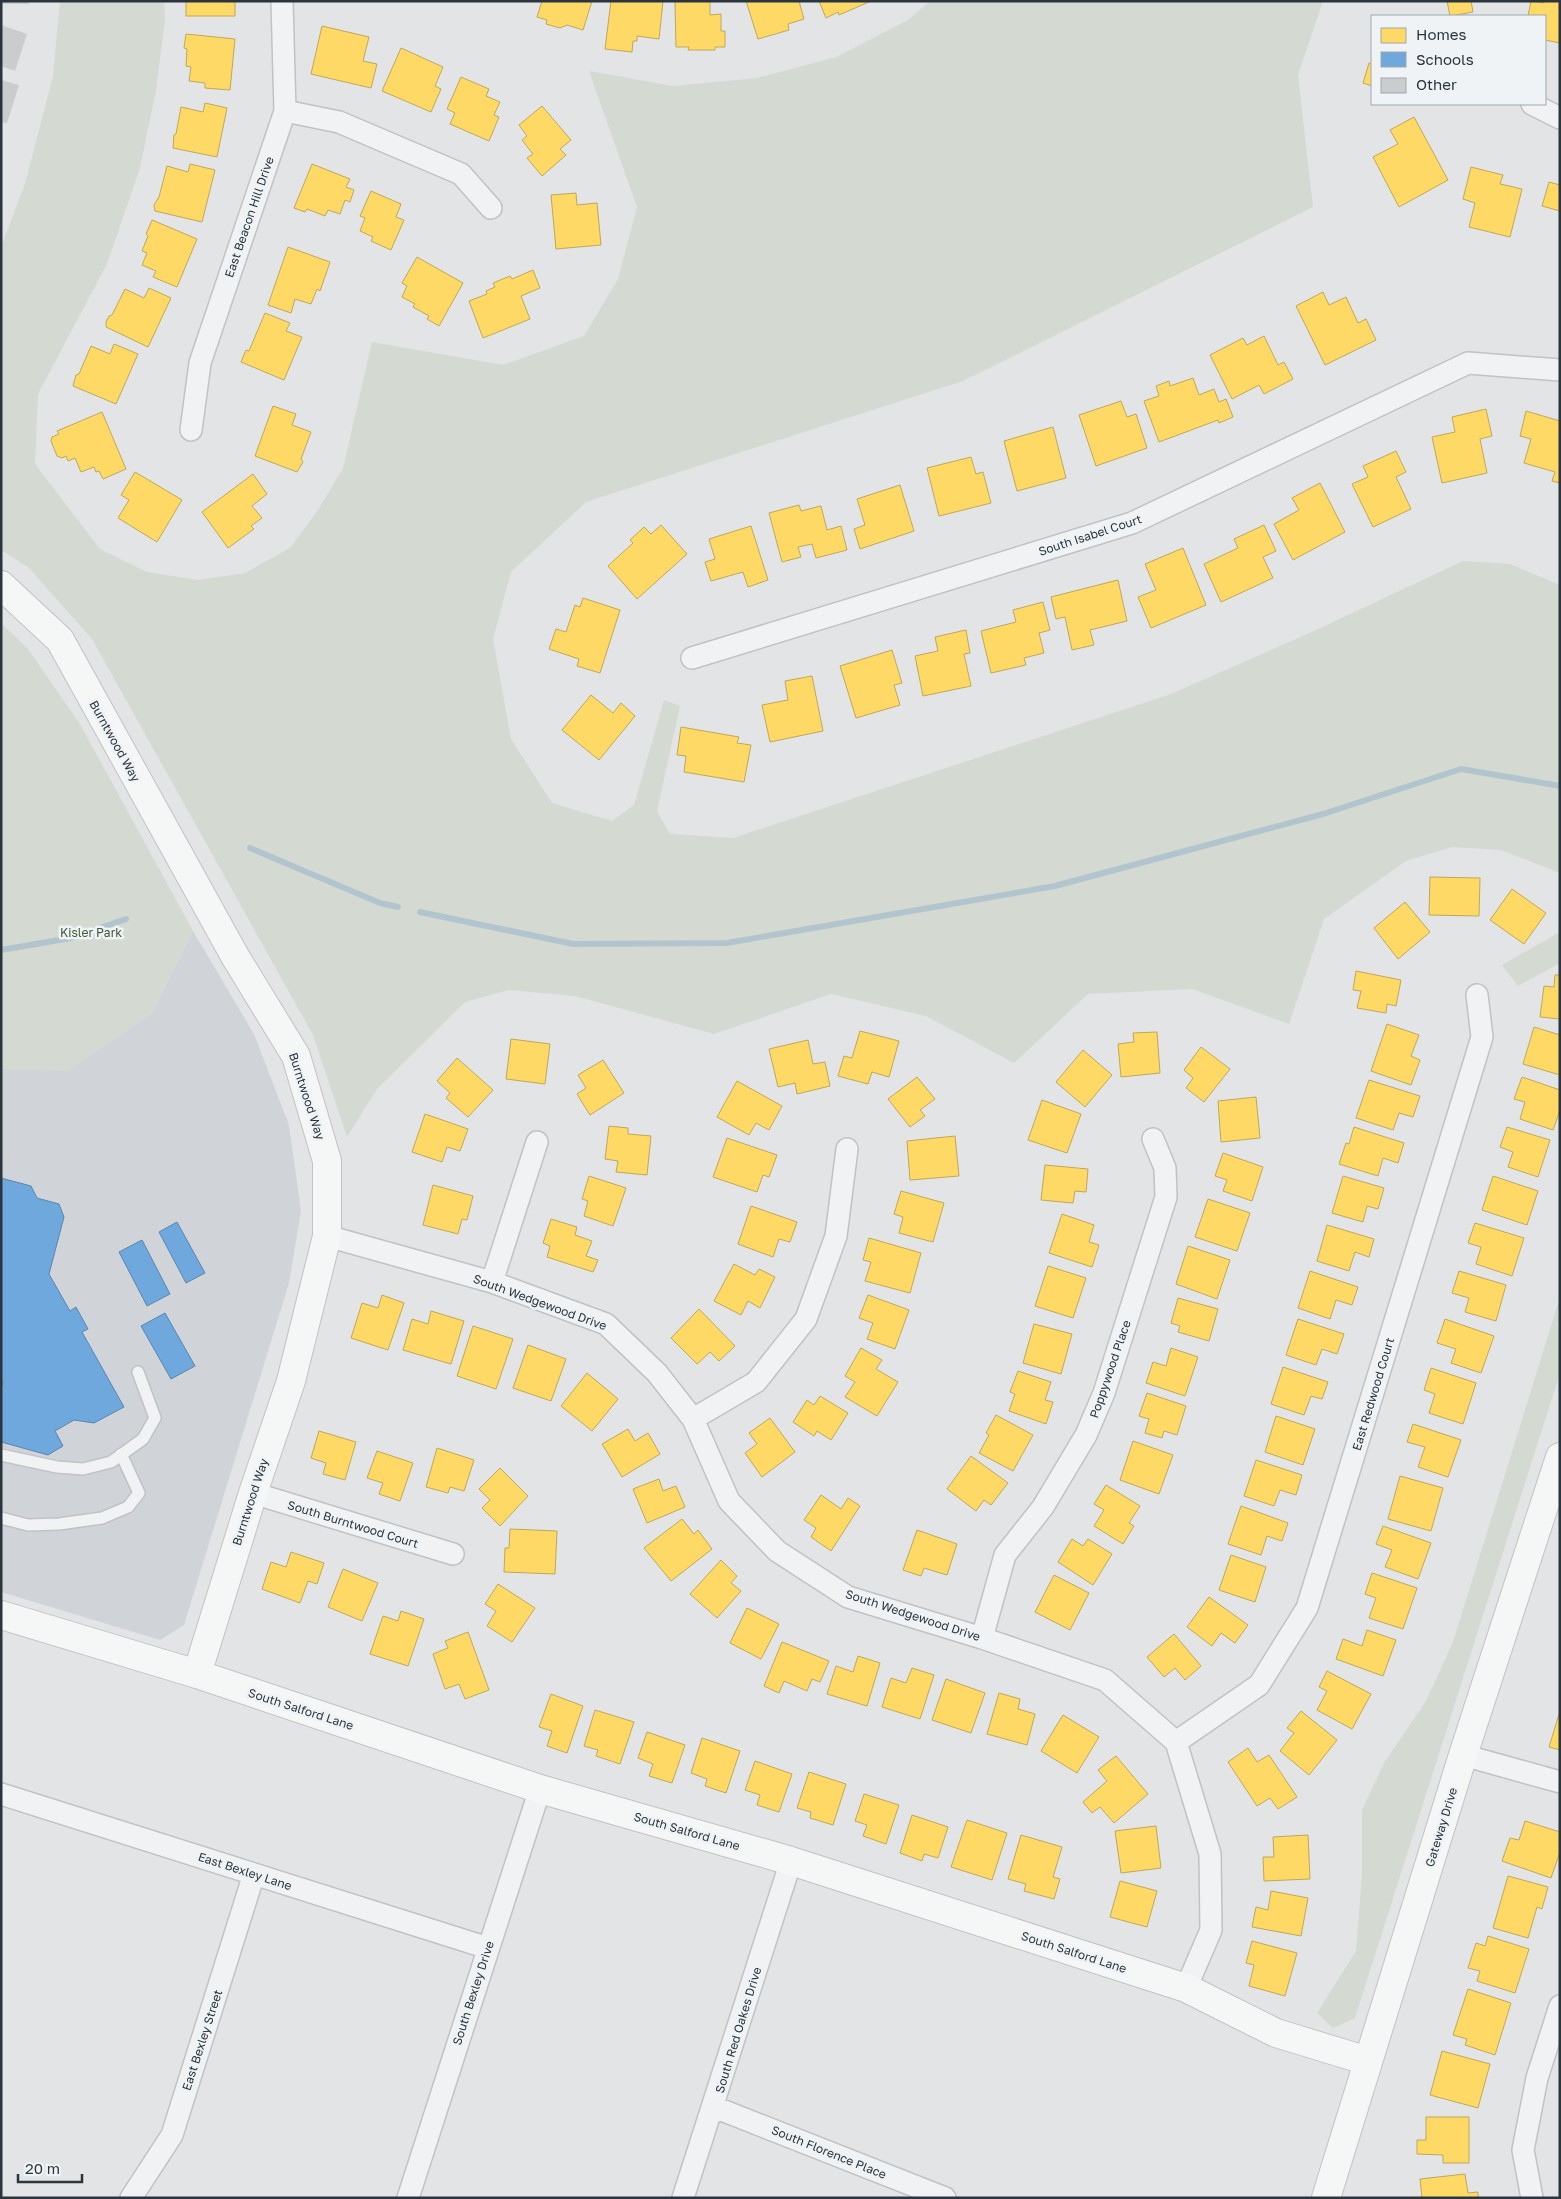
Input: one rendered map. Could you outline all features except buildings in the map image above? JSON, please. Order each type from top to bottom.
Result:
[{"type":"street","name":"East Beacon Hill Drive","points":[[191,430],[200,363],[284,111],[282,1]]},
{"type":"street","points":[[1534,105],[1560,118]]},
{"type":"street","points":[[284,111],[339,122],[461,174],[491,208]]},
{"type":"street","name":"South Isabel Court","points":[[692,658],[1132,523],[1468,363],[1560,370]]},
{"type":"street","name":"Burntwood Way","points":[[1,585],[60,640],[236,958],[296,1056],[327,1162],[327,1236],[291,1381],[253,1493],[197,1674]]},
{"type":"street","name":"East Redwood Court","points":[[1176,1742],[1259,1685],[1307,1608],[1482,1037],[1477,995]]},
{"type":"street","name":"Poppywood Place","points":[[982,1638],[1005,1555],[1043,1507],[1086,1435],[1104,1393],[1166,1197],[1165,1168],[1153,1139]]},
{"type":"street","points":[[492,1282],[537,1142]]},
{"type":"street","points":[[693,1419],[756,1382],[806,1319],[836,1236],[847,1149]]},
{"type":"street","name":"South Wedgewood Drive","points":[[327,1236],[492,1282],[606,1324],[657,1373],[693,1419],[729,1501],[777,1551],[848,1597],[982,1638],[1105,1680],[1176,1742]]},
{"type":"street","name":"Gateway Drive","points":[[1326,2198],[1463,1755],[1560,1457]]},
{"type":"street","name":"South Burntwood Court","points":[[253,1493],[453,1554]]},
{"type":"street","name":"South Salford Lane","points":[[1,1614],[197,1674],[540,1789],[791,1861],[1186,1988],[1276,2033],[1368,2061]]},
{"type":"street","points":[[1176,1742],[1210,1854],[1211,1930],[1186,1988]]},
{"type":"street","points":[[1463,1755],[1560,1782]]},
{"type":"street","name":"South Bexley Drive","points":[[408,2198],[540,1789]]},
{"type":"street","name":"East Bexley Lane","points":[[1,1794],[488,1948]]},
{"type":"street","name":"South Red Oakes Drive","points":[[683,2198],[714,2107],[791,1861]]},
{"type":"street","name":"East Bexley Street","points":[[131,2198],[172,2135],[254,1874]]},
{"type":"street","points":[[1532,2198],[1524,2150],[1536,2078],[1560,2006]]},
{"type":"street","name":"South Florence Place","points":[[714,2107],[945,2198]]},
{"type":"lane","points":[[1,1455],[57,1467],[83,1469],[111,1462],[143,1439],[155,1418],[138,1372]]},
{"type":"lane","points":[[1,1518],[28,1525],[58,1524],[102,1518],[128,1507],[139,1493],[121,1454]]},
{"type":"shaded area","points":[[193,931],[254,1034],[289,1125],[301,1211],[289,1283],[184,1625],[160,1640],[1,1592],[1,1069],[151,1014]]},
{"type":"green space","points":[[60,1],[164,1],[165,20],[156,90],[140,168],[107,264],[38,394],[35,464],[100,549],[147,572],[198,580],[245,573],[290,548],[318,510],[343,468],[372,342],[503,365],[584,336],[618,279],[637,207],[589,71],[673,86],[757,78],[836,57],[908,20],[930,1],[1323,1],[1298,75],[1313,207],[963,381],[586,502],[511,572],[493,639],[511,739],[552,803],[612,821],[634,805],[664,700],[680,706],[657,811],[670,834],[733,838],[1171,694],[1314,631],[1463,561],[1510,564],[1560,585],[1560,873],[1501,850],[1452,847],[1406,861],[1324,919],[1289,1024],[1192,989],[1088,994],[1014,1063],[926,1016],[831,994],[714,1034],[575,996],[509,990],[465,1002],[377,1089],[347,1137],[313,1035],[92,639],[29,568],[1,550],[1,247],[25,184],[53,76]]},
{"type":"green space","name":"Kisler Park","points":[[1,623],[28,649],[80,724],[193,931],[151,1014],[68,1071],[1,1069]]},
{"type":"green space","points":[[1560,932],[1560,963],[1518,986],[1502,965]]},
{"type":"green space","points":[[1560,1297],[1560,1373],[1355,2018],[1333,2028],[1317,2013],[1356,1951],[1362,1875],[1362,1810],[1384,1763],[1426,1701],[1453,1642]]},
{"type":"waterway","points":[[420,912],[573,944],[727,943],[1055,886],[1323,814],[1461,769],[1560,786]]},
{"type":"waterway","points":[[250,848],[380,903],[398,907]]},
{"type":"waterway","points":[[1,950],[71,938],[126,919]]}]
